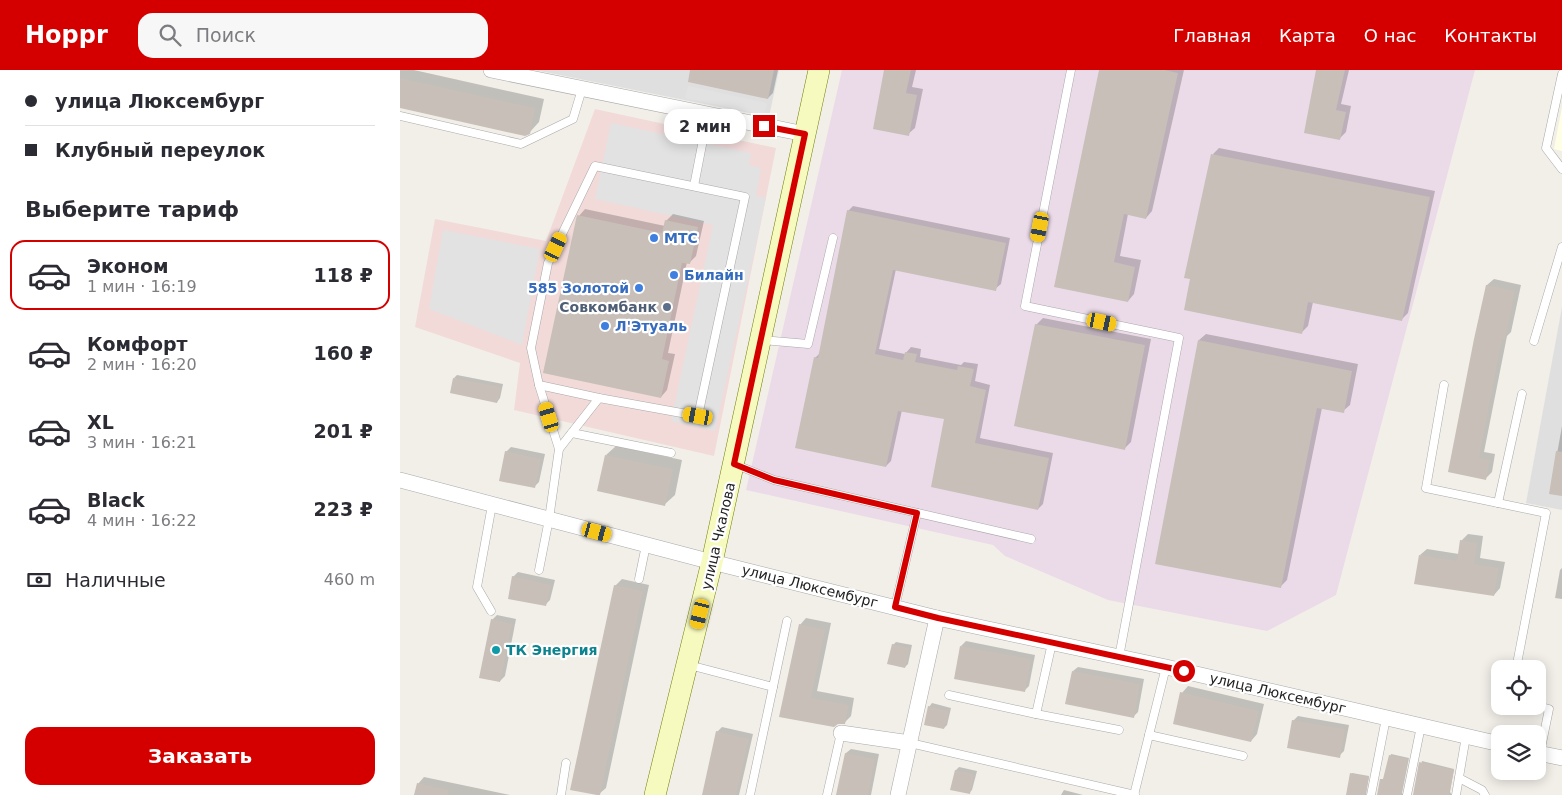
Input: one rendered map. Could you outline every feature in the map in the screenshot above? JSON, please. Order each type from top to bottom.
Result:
[{"type":"street","points":[[491,70],[805,134]]},
{"type":"street","name":"улица Чкалова","points":[[655,795],[712,562],[819,70]]},
{"type":"street","name":"улица Люксембург","points":[[400,480],[712,562],[938,618],[1166,667],[1491,742]]},
{"type":"street","points":[[898,795],[938,618]]},
{"type":"street","points":[[841,732],[910,743]]},
{"type":"street","points":[[1546,755],[1562,758]]},
{"type":"lane","points":[[1070,70],[1024,306],[1179,338],[1119,657]]},
{"type":"lane","points":[[1562,74],[1546,148],[1562,169]]},
{"type":"lane","points":[[400,116],[521,144],[574,120],[582,89]]},
{"type":"lane","points":[[694,186],[708,114]]},
{"type":"lane","points":[[538,570],[549,519],[559,450],[539,385],[531,348],[548,263],[595,166],[745,197],[698,416],[539,385]]},
{"type":"lane","points":[[760,339],[808,344],[833,238]]},
{"type":"lane","points":[[1534,341],[1562,247]]},
{"type":"lane","points":[[1444,385],[1426,488],[1546,513],[1518,660]]},
{"type":"lane","points":[[1498,503],[1522,394]]},
{"type":"lane","points":[[559,450],[600,398]]},
{"type":"lane","points":[[572,434],[671,453]]},
{"type":"lane","points":[[734,464],[774,480],[1031,539]]},
{"type":"lane","points":[[491,611],[477,587],[492,504]]},
{"type":"lane","points":[[895,607],[917,513]]},
{"type":"lane","points":[[639,579],[646,545]]},
{"type":"lane","points":[[750,795],[787,621]]},
{"type":"lane","points":[[1036,714],[1052,642]]},
{"type":"lane","points":[[687,665],[773,686]]},
{"type":"lane","points":[[910,743],[1109,792],[1134,795],[1166,667]]},
{"type":"lane","points":[[950,694],[1036,714],[1119,730]]},
{"type":"lane","points":[[1545,725],[1549,709],[1546,708]]},
{"type":"lane","points":[[1371,795],[1386,718]]},
{"type":"lane","points":[[1408,795],[1421,726]]},
{"type":"lane","points":[[828,795],[841,732]]},
{"type":"lane","points":[[1149,735],[1243,756]]},
{"type":"lane","points":[[1456,795],[1466,736]]},
{"type":"lane","points":[[561,795],[566,764]]},
{"type":"lane","points":[[1459,778],[1482,790],[1485,795]]},
{"type":"shaded area","points":[[535,70],[779,70],[769,117]]},
{"type":"shaded area","points":[[842,70],[1475,70],[1336,595],[1267,631],[1108,600],[1005,556],[993,545],[746,490]]},
{"type":"shaded area","points":[[688,86],[767,103],[764,115],[685,98]]},
{"type":"shaded area","points":[[1562,107],[1562,151],[1554,149]]},
{"type":"shaded area","points":[[595,109],[776,148],[714,456],[514,410],[520,363],[415,327],[435,219],[546,241]]},
{"type":"shaded area","points":[[611,123],[751,153],[749,165],[761,168],[756,196],[766,198],[715,431],[671,421],[713,225],[595,199]]},
{"type":"shaded area","points":[[443,230],[540,249],[522,345],[429,309]]},
{"type":"shaded area","points":[[1562,307],[1562,510],[1526,503]]},
{"type":"building","points":[[690,70],[774,70],[768,99],[688,82]]},
{"type":"building","points":[[884,70],[911,70],[906,93],[917,95],[909,136],[873,129]]},
{"type":"building","points":[[1099,70],[1165,70],[1178,73],[1146,219],[1124,214],[1114,262],[1135,267],[1128,302],[1054,287]]},
{"type":"building","points":[[1316,70],[1345,70],[1336,110],[1346,112],[1340,140],[1304,133]]},
{"type":"building","points":[[400,78],[535,108],[530,134],[525,136],[400,108]]},
{"type":"building","points":[[1211,154],[1430,197],[1402,321],[1308,302],[1302,334],[1184,310],[1190,279],[1184,278]]},
{"type":"building","points":[[847,210],[1006,243],[996,291],[893,270],[875,354],[903,360],[905,352],[917,354],[915,362],[957,370],[958,366],[974,369],[970,386],[986,390],[975,443],[1049,458],[1038,510],[931,487],[944,419],[898,411],[886,467],[795,448],[814,357],[818,358]]},
{"type":"building","points":[[577,215],[662,233],[665,220],[698,227],[690,264],[682,263],[662,359],[669,361],[661,398],[543,373]]},
{"type":"building","points":[[1486,285],[1515,291],[1505,340],[1502,339],[1479,458],[1490,460],[1486,480],[1448,472]]},
{"type":"building","points":[[1035,324],[1145,345],[1125,450],[1014,426]]},
{"type":"building","points":[[1198,340],[1352,371],[1344,413],[1317,408],[1281,588],[1155,564]]},
{"type":"building","points":[[453,378],[501,387],[497,403],[450,393]]},
{"type":"building","points":[[505,451],[541,459],[535,488],[499,481]]},
{"type":"building","points":[[1556,451],[1562,452],[1562,496],[1549,494]]},
{"type":"building","points":[[605,455],[673,469],[665,506],[597,491]]},
{"type":"building","points":[[1460,540],[1477,543],[1474,564],[1499,568],[1494,596],[1414,584],[1419,555],[1457,561]]},
{"type":"building","points":[[512,576],[551,585],[546,606],[508,599]]},
{"type":"building","points":[[614,585],[643,591],[600,795],[597,795],[570,790]]},
{"type":"building","name":"ТК Энергия","points":[[491,619],[512,624],[500,682],[479,678]]},
{"type":"building","points":[[799,624],[825,630],[811,698],[849,705],[845,724],[838,724],[834,727],[779,717]]},
{"type":"building","points":[[892,644],[910,648],[905,668],[887,664]]},
{"type":"building","points":[[960,646],[1031,659],[1025,692],[954,679]]},
{"type":"building","points":[[1072,671],[1140,684],[1134,718],[1065,704]]},
{"type":"building","points":[[1180,692],[1259,711],[1251,742],[1173,724]]},
{"type":"building","points":[[928,706],[949,711],[944,729],[924,725]]},
{"type":"building","points":[[1292,720],[1345,729],[1340,758],[1287,748]]},
{"type":"building","points":[[716,731],[749,739],[736,795],[702,795]]},
{"type":"building","points":[[845,753],[875,759],[868,795],[836,795]]},
{"type":"building","points":[[1389,755],[1408,759],[1401,795],[1377,795],[1380,779],[1383,779]]},
{"type":"building","points":[[1419,762],[1454,770],[1449,795],[1413,795]]},
{"type":"building","points":[[955,770],[974,774],[970,794],[950,790]]},
{"type":"building","points":[[1350,773],[1369,777],[1365,795],[1346,795]]},
{"type":"building","points":[[417,783],[449,790],[448,795],[414,795]]},
{"type":"place","name":"МТС","points":[[654,238]]},
{"type":"place","name":"Билайн","points":[[674,275]]},
{"type":"place","name":"585 Золотой","points":[[639,288]]},
{"type":"place","name":"Совкомбанк","points":[[667,307]]},
{"type":"place","name":"Л'Этуаль","points":[[605,326]]},
{"type":"place","name":"ТК Энергия","points":[[496,650]]},
{"type":"route","points":[[764,126],[805,134],[734,464],[774,480],[917,513],[895,607],[1184,671]]}]
